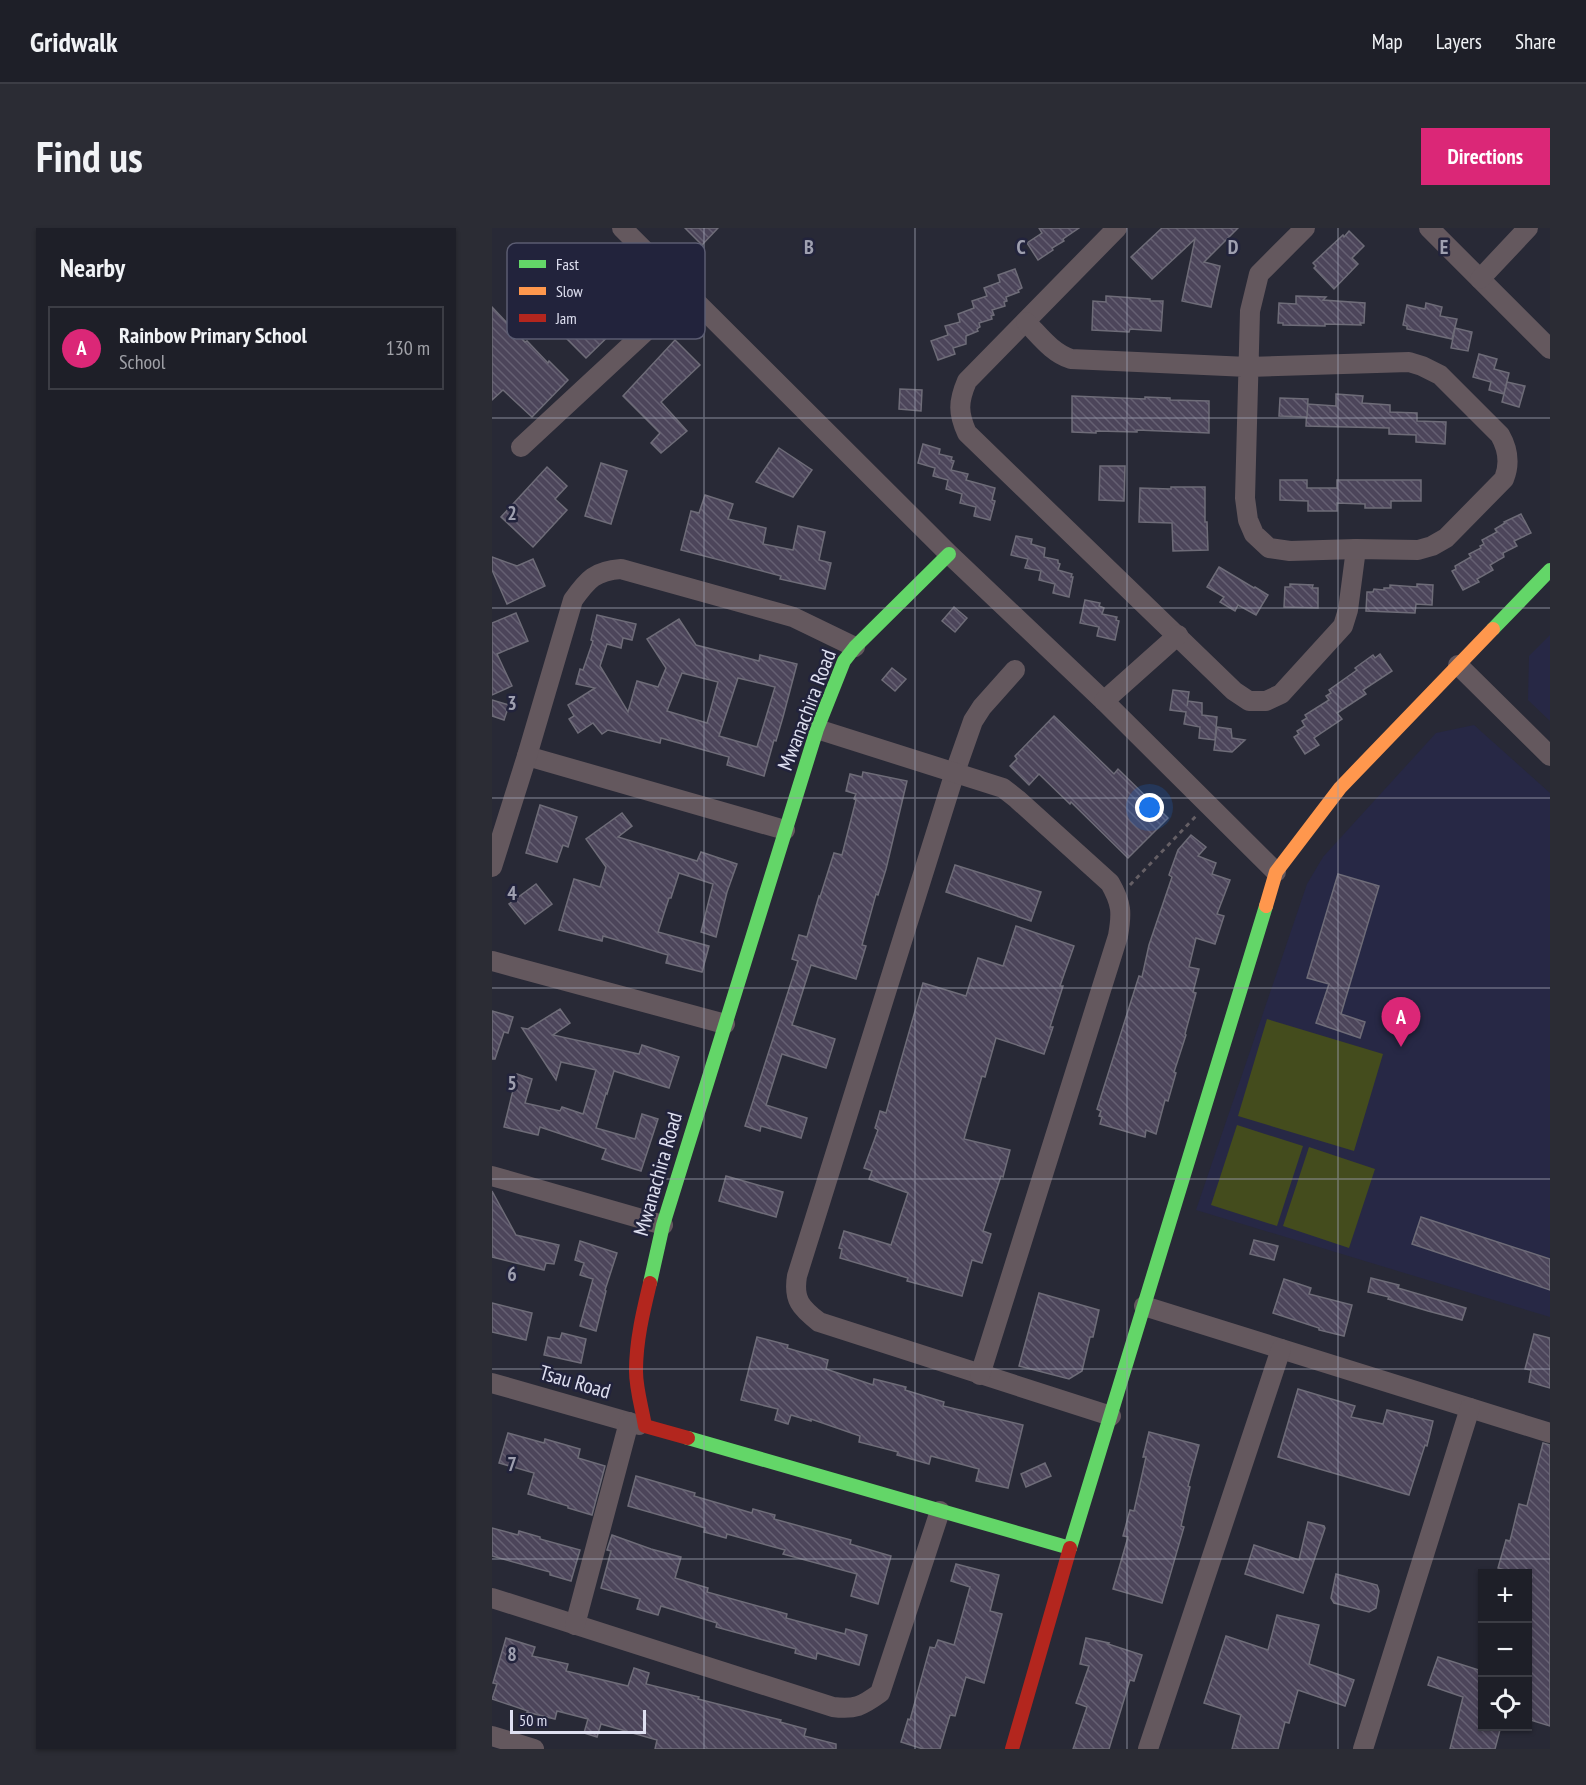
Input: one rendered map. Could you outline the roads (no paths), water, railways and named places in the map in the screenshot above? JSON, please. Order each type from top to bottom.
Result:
[{"type":"street","points":[[622,228],[637,243]]},
{"type":"street","points":[[1117,228],[967,381],[962,393],[959,412],[967,433],[1234,691],[1249,701],[1266,701],[1281,694],[1343,626],[1348,610],[1356,549]]},
{"type":"street","points":[[1429,228],[1550,349]]},
{"type":"street","points":[[1480,279],[1528,228]]},
{"type":"street","points":[[1026,322],[1060,355],[1071,359],[1248,367],[1409,362],[1440,375],[1500,435],[1506,445],[1509,468],[1504,479],[1446,537],[1432,546],[1418,550],[1290,551],[1269,548],[1254,534],[1248,520],[1245,498],[1248,367],[1250,310],[1258,274],[1296,231]]},
{"type":"street","points":[[705,313],[949,554],[1104,701],[1276,872]]},
{"type":"street","points":[[520,447],[637,339]]},
{"type":"street","name":"Mwanachira Road","points":[[637,1424],[637,1347],[663,1225],[818,729],[844,661],[855,647],[949,554]]},
{"type":"street","points":[[492,867],[573,600],[586,583],[605,570],[621,569],[793,617],[855,647]]},
{"type":"street","points":[[1012,1749],[1276,872],[1340,788],[1550,570]]},
{"type":"street","points":[[1104,701],[1178,635]]},
{"type":"street","points":[[1458,665],[1550,756]]},
{"type":"street","points":[[1015,670],[982,707],[973,721],[955,772],[795,1289],[798,1301],[806,1312],[819,1322],[1112,1416]]},
{"type":"street","points":[[818,729],[1003,788],[1017,798],[1110,883],[1118,897],[1121,916],[1118,936],[980,1375]]},
{"type":"street","points":[[527,756],[785,830]]},
{"type":"street","points":[[492,961],[725,1024]]},
{"type":"street","points":[[492,1176],[663,1225]]},
{"type":"street","points":[[1144,1306],[1550,1433]]},
{"type":"street","points":[[1148,1749],[1281,1349]]},
{"type":"street","name":"Tsau Road","points":[[492,1383],[637,1424]]},
{"type":"street","points":[[1363,1749],[1470,1408]]},
{"type":"street","points":[[575,1624],[637,1424],[1071,1548]]},
{"type":"street","points":[[492,1598],[833,1707],[851,1709],[867,1703],[880,1694],[940,1511]]},
{"type":"street","points":[[492,1736],[534,1749]]},
{"type":"place","name":"Rainbow Primary School","points":[[1401,1047]]}]
